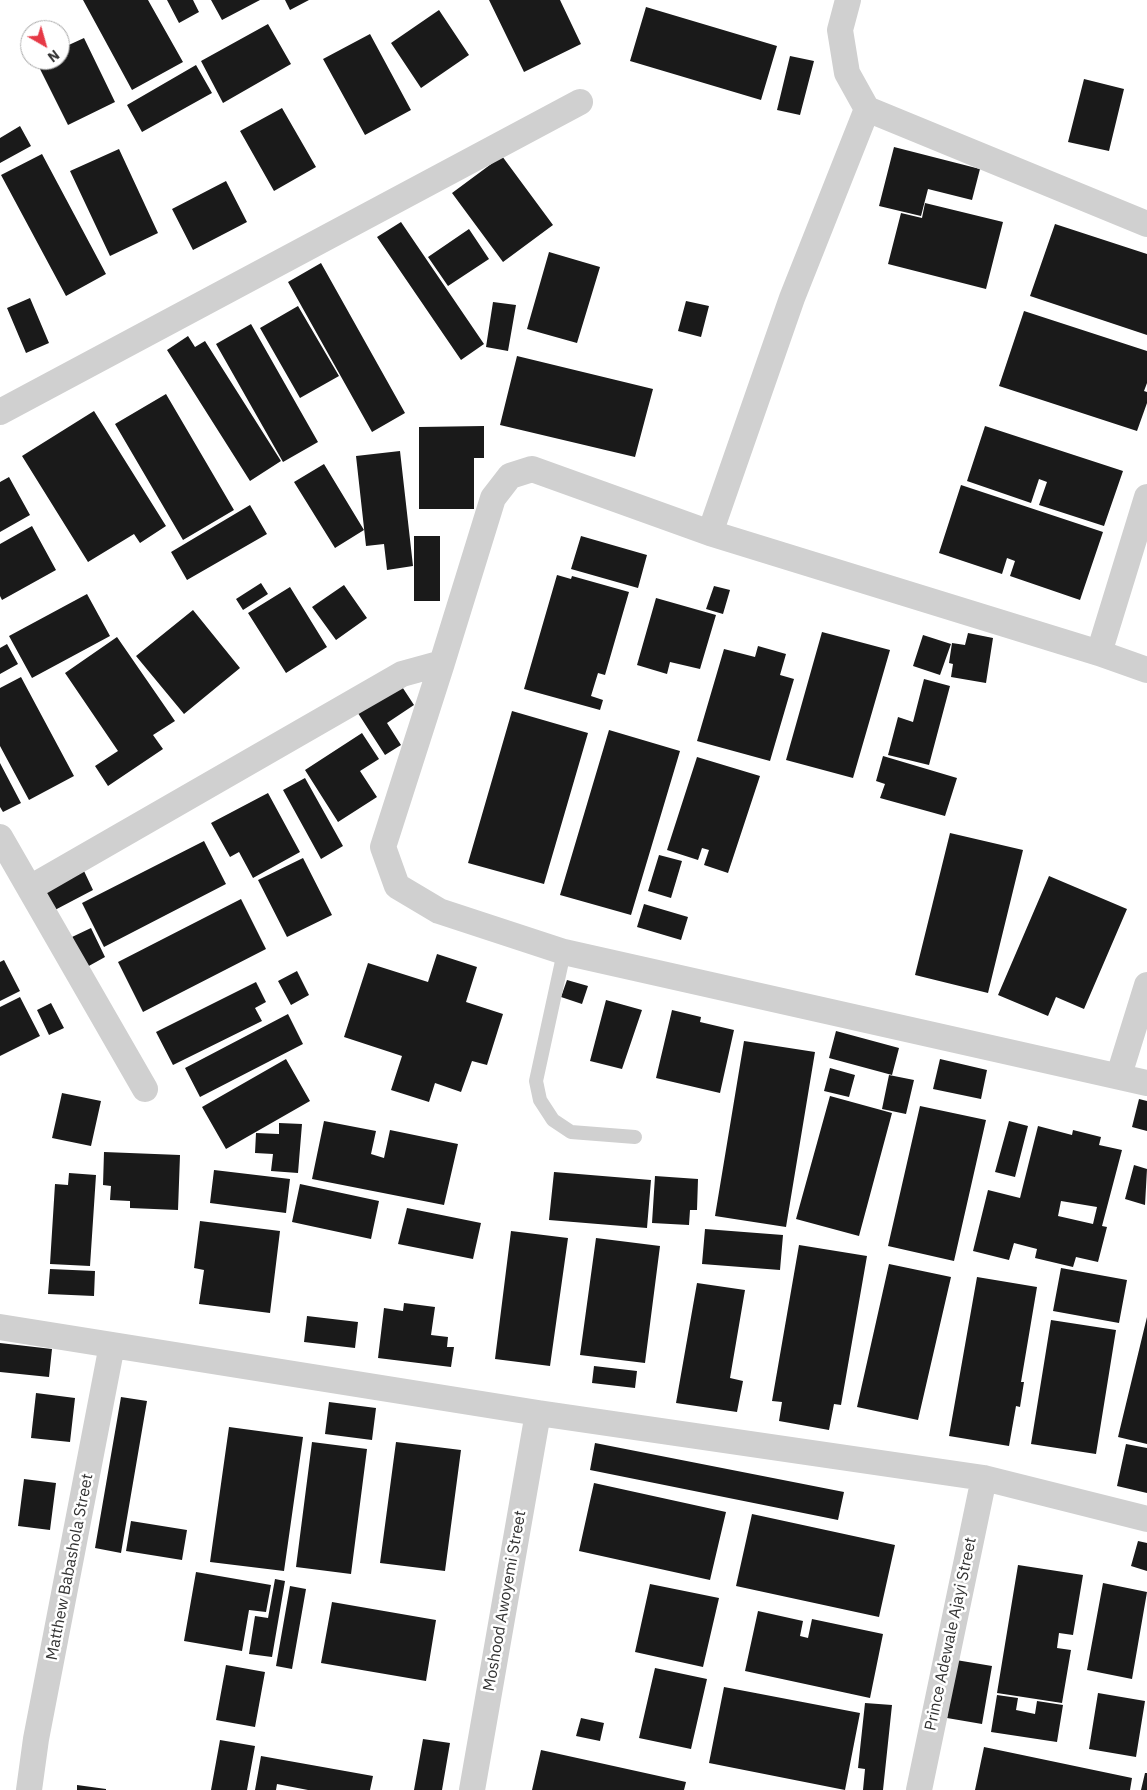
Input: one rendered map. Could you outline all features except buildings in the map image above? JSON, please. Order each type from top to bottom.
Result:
[{"type":"street","points":[[848,0],[840,30],[847,73],[867,109],[1147,224]]},
{"type":"street","points":[[0,412],[580,102]]},
{"type":"street","points":[[710,533],[792,298],[867,109]]},
{"type":"street","points":[[1147,670],[1099,653],[710,533],[532,469],[510,476],[493,498],[383,847],[397,886],[438,911],[564,952],[1119,1075],[1147,1083]]},
{"type":"street","points":[[1099,653],[1147,497]]},
{"type":"street","points":[[30,888],[402,674],[442,663]]},
{"type":"street","points":[[0,837],[145,1089]]},
{"type":"street","points":[[1119,1075],[1147,985]]},
{"type":"street","points":[[0,1326],[538,1413],[984,1478],[1147,1519]]},
{"type":"street","name":"Matthew Babashola Street","points":[[29,1790],[38,1730],[112,1345]]},
{"type":"street","name":"Moshood Awoyemi Street","points":[[472,1790],[538,1413]]},
{"type":"street","name":"Prince Adewale Ajayi Street","points":[[918,1790],[984,1478]]},
{"type":"lane","points":[[564,952],[536,1081],[540,1100],[553,1120],[570,1132],[635,1137]]}]
